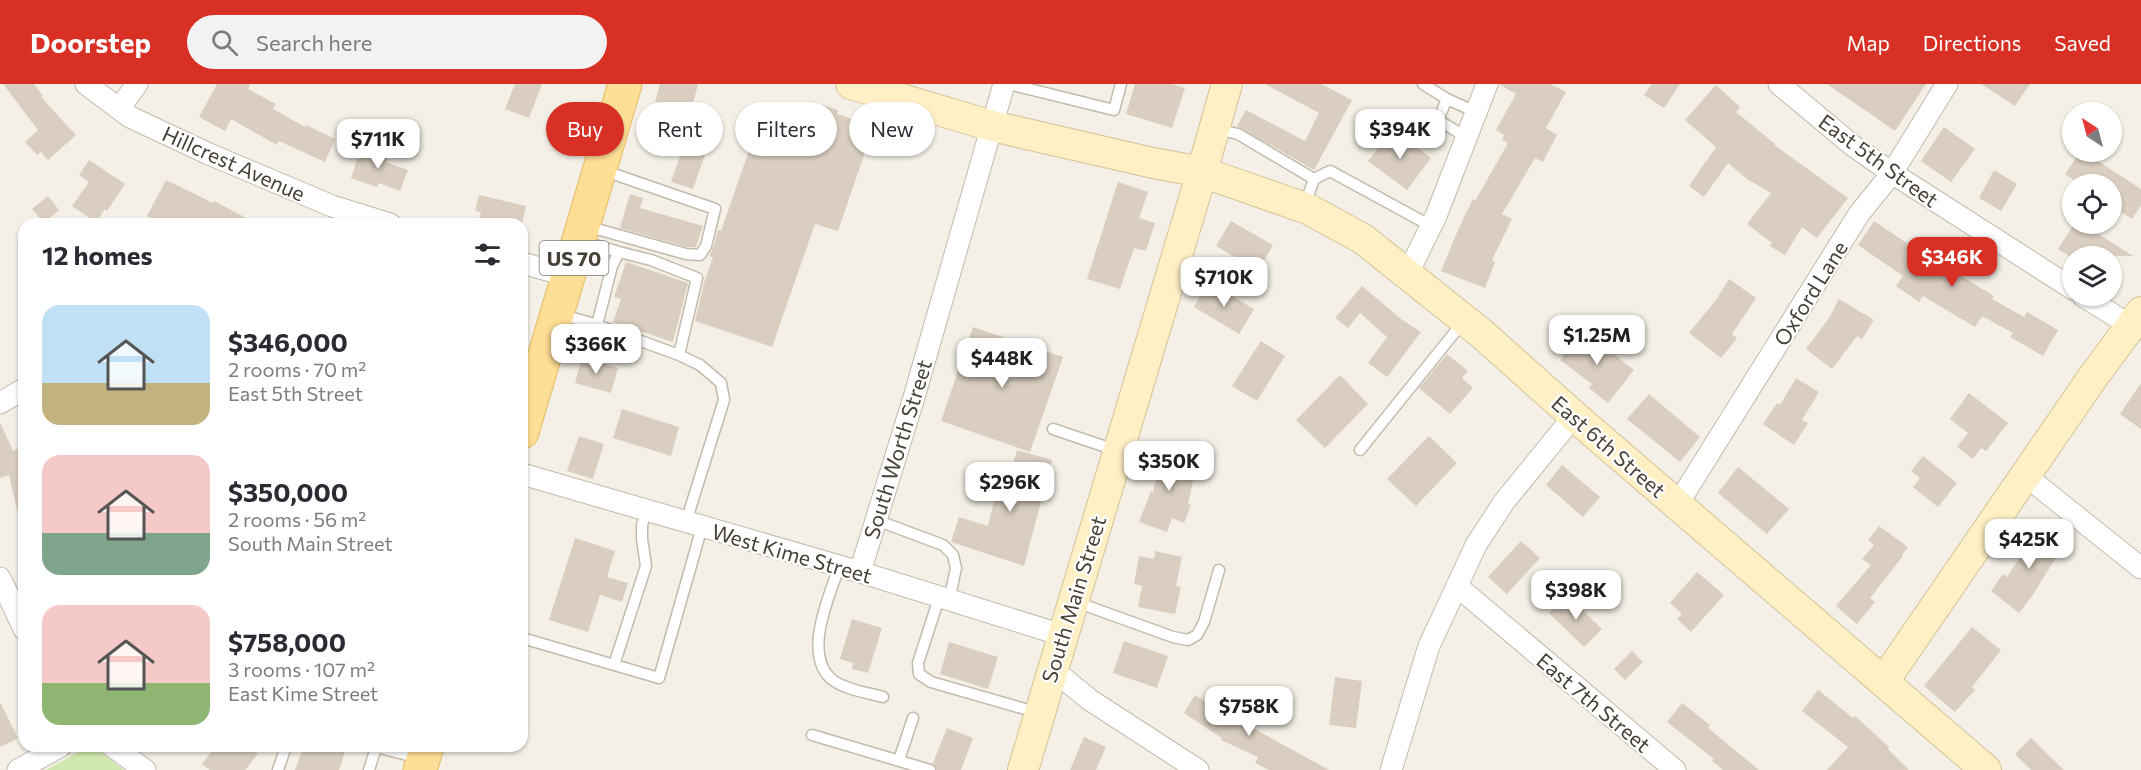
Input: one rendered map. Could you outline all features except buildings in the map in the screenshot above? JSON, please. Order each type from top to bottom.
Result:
[{"type":"main road","name":"US 70","points":[[528,412],[625,84]]},
{"type":"street","name":"Hillcrest Avenue","points":[[86,84],[130,117],[209,154],[332,206],[371,218]]},
{"type":"street","points":[[119,109],[137,84]]},
{"type":"street","name":"East 6th Street","points":[[850,84],[992,126],[1153,164],[1202,172],[1304,208],[1363,239],[1465,320],[1986,770]]},
{"type":"street","name":"South Worth Street","points":[[860,572],[915,394],[992,126],[1007,84]]},
{"type":"street","points":[[1408,273],[1431,226],[1487,84]]},
{"type":"street","name":"Oxford Lane","points":[[1677,505],[1859,214],[1892,173],[1947,84]]},
{"type":"street","name":"South Main Street","points":[[1023,770],[1202,172],[1223,86]]},
{"type":"street","name":"East 5th Street","points":[[1785,86],[1852,145],[2062,282]]},
{"type":"street","points":[[528,265],[568,276]]},
{"type":"street","points":[[1884,681],[2093,377],[2136,319],[2106,306]]},
{"type":"street","points":[[0,403],[18,392]]},
{"type":"street","points":[[1391,770],[1429,646],[1476,545],[1504,502],[1574,416]]},
{"type":"street","name":"West Kime Street","points":[[528,476],[860,572],[1062,635]]},
{"type":"street","points":[[2026,476],[2141,568]]},
{"type":"street","points":[[0,578],[18,616]]},
{"type":"street","name":"East 7th Street","points":[[1458,587],[1675,770]]},
{"type":"street","points":[[1052,669],[1090,700],[1198,770]]},
{"type":"street","points":[[18,770],[50,752]]},
{"type":"street","points":[[120,752],[145,770]]},
{"type":"lane","points":[[1007,84],[1038,87],[1114,110],[1121,84]]},
{"type":"lane","points":[[1423,84],[1447,99],[1476,112]]},
{"type":"lane","points":[[1447,99],[1438,120],[1466,137]]},
{"type":"lane","points":[[1214,129],[1238,134],[1314,179]]},
{"type":"lane","points":[[581,232],[686,254],[700,255],[706,246],[716,208],[598,169]]},
{"type":"lane","points":[[1304,208],[1314,179],[1330,171],[1431,226]]},
{"type":"lane","points":[[581,232],[619,252],[651,260],[697,278],[679,355]]},
{"type":"lane","points":[[597,325],[612,266],[619,252]]},
{"type":"lane","points":[[528,640],[659,678],[724,400],[721,383],[700,365],[597,325],[557,313]]},
{"type":"lane","points":[[1360,450],[1465,320]]},
{"type":"lane","points":[[1053,429],[1118,451]]},
{"type":"lane","points":[[614,665],[646,566],[642,525],[647,510]]},
{"type":"lane","points":[[876,520],[943,545],[953,555],[956,568],[918,663],[919,674],[931,682],[1040,713]]},
{"type":"lane","points":[[839,567],[819,632],[820,661],[834,681],[884,697]]},
{"type":"lane","points":[[1072,601],[1173,637],[1188,640],[1197,635],[1204,622],[1219,570]]},
{"type":"lane","points":[[899,760],[913,718]]},
{"type":"lane","points":[[813,735],[930,770]]},
{"type":"lane","points":[[278,770],[284,752]]},
{"type":"lane","points":[[369,770],[374,752]]},
{"type":"lane","points":[[397,752],[423,758]]},
{"type":"green space","points":[[78,752],[101,752],[124,770],[46,770]]}]
